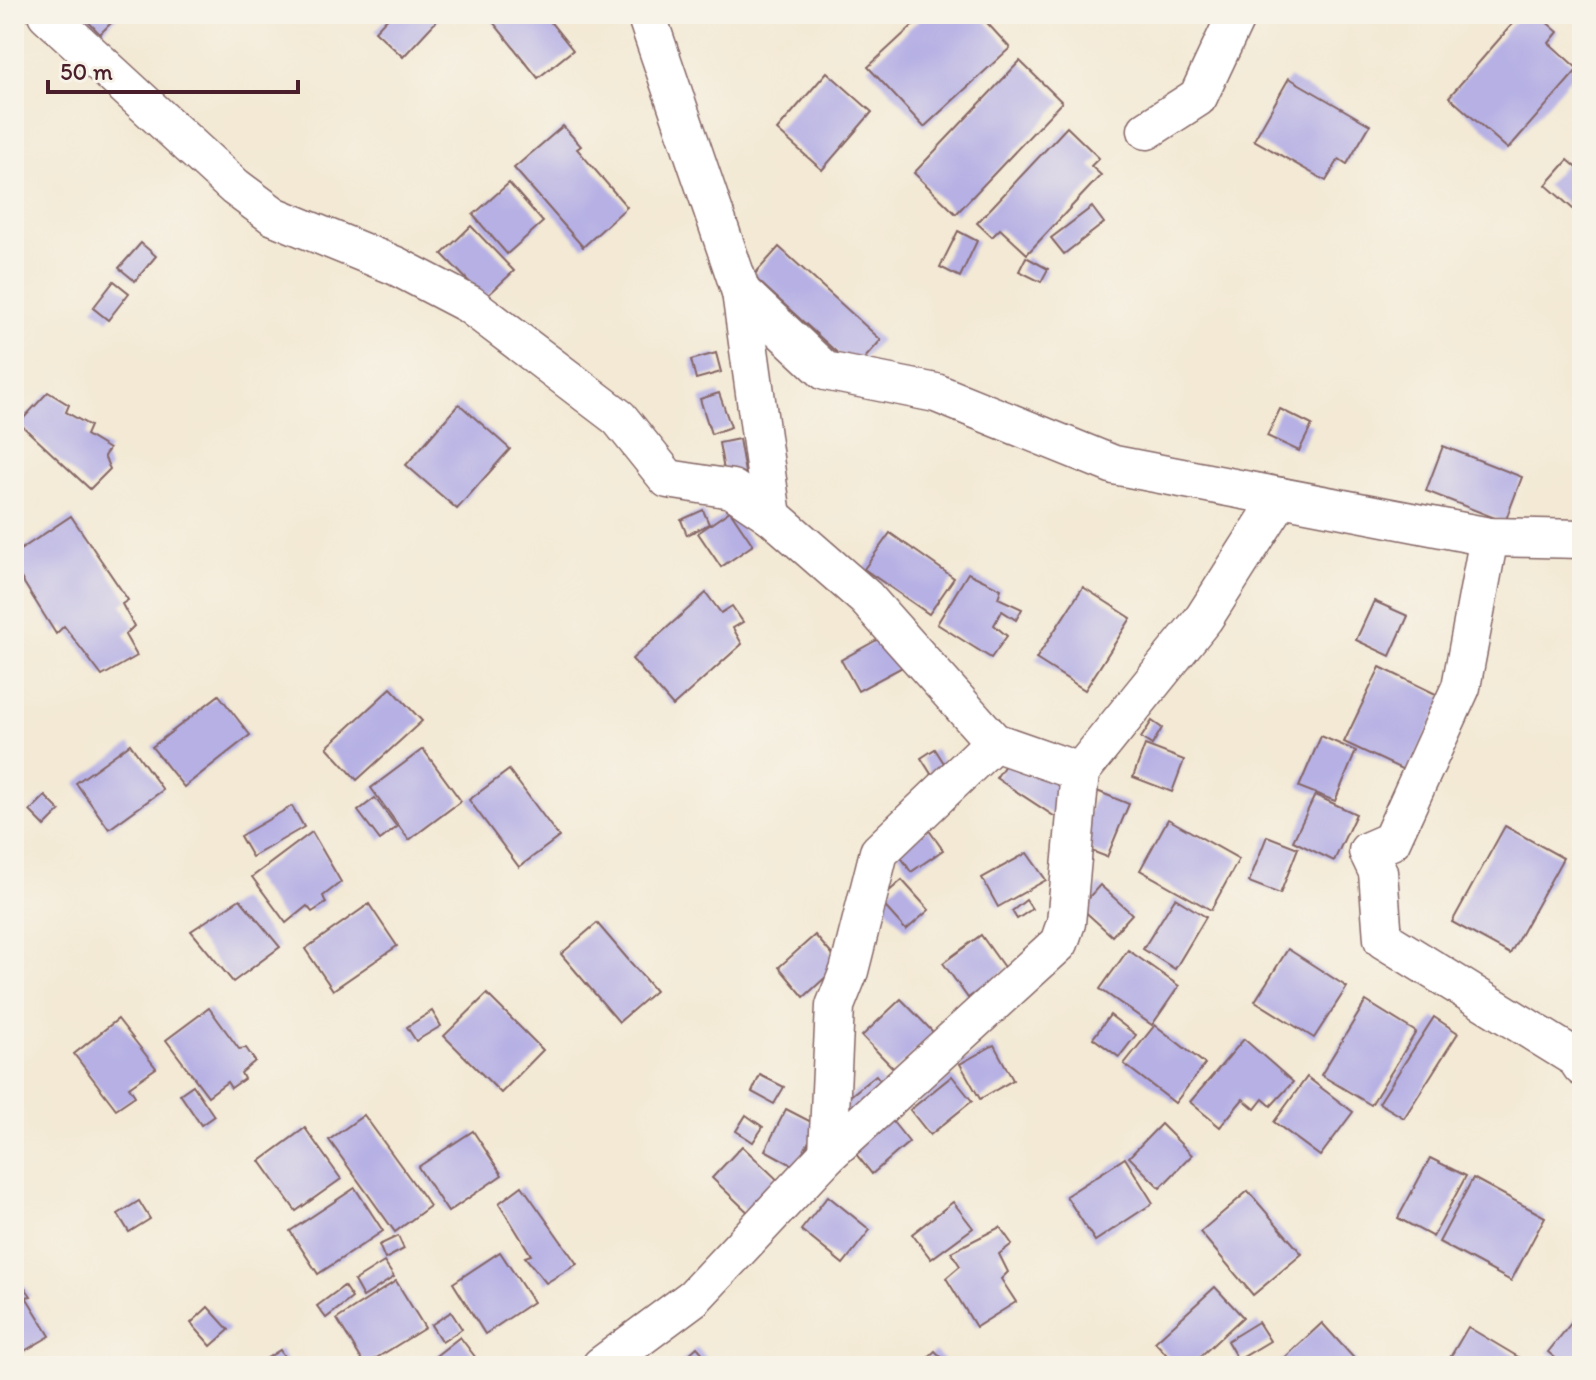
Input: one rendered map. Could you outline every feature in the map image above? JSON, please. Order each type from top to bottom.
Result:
[{"type":"street","points":[[47,14],[235,187],[274,216],[396,266],[469,304],[619,418],[668,479],[732,489],[772,516],[866,598],[994,742],[1080,772]]},
{"type":"street","points":[[646,14],[741,292],[772,516]]},
{"type":"street","points":[[1147,130],[1198,97],[1237,14]]},
{"type":"street","points":[[741,292],[825,371],[936,393],[1114,465],[1489,537],[1582,539]]},
{"type":"street","points":[[601,1366],[694,1297],[828,1154],[1059,943],[1066,923],[1080,772],[1204,618],[1281,497]]},
{"type":"street","points":[[1489,537],[1461,687],[1391,841],[1368,851],[1378,872],[1383,939],[1576,1058],[1582,1067]]},
{"type":"street","points":[[828,1154],[835,1006],[849,971],[879,852],[994,742]]},
{"type":"building","points":[[81,14],[120,14],[100,34]]},
{"type":"building","points":[[391,14],[443,14],[403,57],[375,31]]},
{"type":"building","points":[[503,14],[544,14],[573,50],[538,78],[493,22]]},
{"type":"building","points":[[925,14],[979,14],[1010,48],[924,127],[868,67]]},
{"type":"building","points":[[1521,14],[1537,14],[1558,32],[1549,43],[1578,69],[1508,149],[1449,97]]},
{"type":"building","points":[[1020,61],[1062,102],[956,214],[914,173]]},
{"type":"building","points":[[827,72],[872,112],[822,170],[777,130]]},
{"type":"building","points":[[1289,78],[1370,125],[1347,164],[1339,159],[1326,181],[1254,140]]},
{"type":"building","points":[[563,126],[581,146],[577,149],[627,207],[583,247],[514,168]]},
{"type":"building","points":[[1067,127],[1099,158],[1091,166],[1101,175],[1027,254],[1000,229],[992,237],[977,223]]},
{"type":"building","points":[[1568,160],[1582,172],[1582,217],[1546,185]]},
{"type":"building","points":[[509,183],[543,222],[507,254],[473,215]]},
{"type":"building","points":[[1092,207],[1104,223],[1064,254],[1051,238]]},
{"type":"building","points":[[471,226],[514,271],[485,298],[442,254]]},
{"type":"building","points":[[958,231],[977,241],[960,277],[940,267]]},
{"type":"building","points":[[141,243],[156,256],[135,281],[119,268]]},
{"type":"building","points":[[779,247],[881,340],[855,369],[753,276]]},
{"type":"building","points":[[1026,257],[1048,269],[1041,282],[1019,271]]},
{"type":"building","points":[[114,281],[129,293],[108,320],[93,308]]},
{"type":"building","points":[[716,353],[721,372],[696,379],[691,360]]},
{"type":"building","points":[[48,392],[69,405],[66,412],[90,426],[86,435],[109,449],[104,456],[110,469],[90,489],[19,423]]},
{"type":"building","points":[[719,393],[731,427],[711,434],[700,399]]},
{"type":"building","points":[[459,404],[510,449],[457,509],[406,465]]},
{"type":"building","points":[[1280,409],[1312,425],[1299,451],[1267,436]]},
{"type":"building","points":[[739,439],[746,478],[726,481],[719,443]]},
{"type":"building","points":[[1443,446],[1522,477],[1505,522],[1426,491]]},
{"type":"building","points":[[703,510],[709,524],[687,535],[681,520]]},
{"type":"building","points":[[730,511],[753,545],[721,567],[698,533]]},
{"type":"building","points":[[71,516],[128,600],[122,604],[134,626],[125,635],[137,656],[102,676],[64,626],[56,634],[14,567],[14,554]]},
{"type":"building","points":[[890,533],[954,578],[929,614],[864,569]]},
{"type":"building","points":[[968,573],[1001,589],[998,598],[1022,609],[1016,620],[1002,611],[994,625],[1007,636],[991,658],[937,624]]},
{"type":"building","points":[[1083,587],[1131,618],[1085,690],[1036,659]]},
{"type":"building","points":[[706,593],[721,613],[732,606],[743,622],[733,628],[742,644],[673,706],[632,659]]},
{"type":"building","points":[[1374,601],[1408,616],[1390,656],[1356,640]]},
{"type":"building","points":[[891,632],[908,664],[858,691],[841,660]]},
{"type":"building","points":[[1380,667],[1444,698],[1408,772],[1344,742]]},
{"type":"building","points":[[391,688],[422,721],[357,780],[327,747]]},
{"type":"building","points":[[219,695],[250,735],[184,787],[152,747]]},
{"type":"building","points":[[1152,721],[1162,728],[1152,745],[1141,738]]},
{"type":"building","points":[[1321,736],[1356,751],[1335,801],[1299,787]]},
{"type":"building","points":[[130,744],[163,790],[109,829],[76,783]]},
{"type":"building","points":[[1145,745],[1184,760],[1172,792],[1133,777]]},
{"type":"building","points":[[423,749],[461,801],[409,840],[371,788]]},
{"type":"building","points":[[935,749],[947,768],[933,777],[921,758]]},
{"type":"building","points":[[1015,751],[1075,791],[1057,818],[996,778]]},
{"type":"building","points":[[509,770],[559,837],[519,867],[469,800]]},
{"type":"building","points":[[1097,791],[1129,804],[1107,857],[1076,845]]},
{"type":"building","points":[[1315,795],[1356,814],[1334,861],[1293,841]]},
{"type":"building","points":[[45,796],[60,811],[45,826],[30,811]]},
{"type":"building","points":[[375,798],[397,827],[380,840],[358,811]]},
{"type":"building","points":[[292,806],[304,827],[252,857],[240,836]]},
{"type":"building","points":[[1168,819],[1239,859],[1211,910],[1140,870]]},
{"type":"building","points":[[1505,826],[1563,858],[1510,954],[1452,922]]},
{"type":"building","points":[[928,829],[943,850],[911,872],[897,851]]},
{"type":"building","points":[[312,832],[341,882],[323,896],[326,903],[312,912],[307,906],[286,923],[252,877]]},
{"type":"building","points":[[1267,836],[1298,848],[1280,894],[1249,882]]},
{"type":"building","points":[[1027,853],[1046,880],[998,907],[982,878]]},
{"type":"building","points":[[902,880],[929,910],[906,930],[879,900]]},
{"type":"building","points":[[1100,885],[1132,914],[1112,936],[1080,907]]},
{"type":"building","points":[[1175,898],[1206,917],[1175,969],[1143,949]]},
{"type":"building","points":[[240,899],[280,947],[233,982],[191,931]]},
{"type":"building","points":[[1026,900],[1032,909],[1017,919],[1012,911]]},
{"type":"building","points":[[369,904],[397,946],[333,990],[305,949]]},
{"type":"building","points":[[597,923],[655,991],[619,1022],[561,954]]},
{"type":"building","points":[[815,935],[840,964],[804,997],[779,967]]},
{"type":"building","points":[[981,935],[1006,970],[968,998],[943,963]]},
{"type":"building","points":[[1288,949],[1347,987],[1314,1038],[1255,1001]]},
{"type":"building","points":[[1128,950],[1179,986],[1152,1025],[1100,989]]},
{"type":"building","points":[[487,994],[543,1050],[501,1093],[444,1036]]},
{"type":"building","points":[[901,999],[934,1033],[895,1070],[862,1036]]},
{"type":"building","points":[[1366,1001],[1416,1032],[1371,1105],[1321,1075]]},
{"type":"building","points":[[209,1008],[239,1049],[246,1048],[255,1061],[241,1073],[244,1079],[231,1088],[227,1082],[208,1096],[166,1040]]},
{"type":"building","points":[[432,1011],[441,1026],[416,1041],[407,1027]]},
{"type":"building","points":[[1110,1015],[1136,1035],[1119,1057],[1093,1038]]},
{"type":"building","points":[[1434,1017],[1458,1033],[1404,1118],[1379,1103]]},
{"type":"building","points":[[118,1019],[156,1068],[129,1087],[135,1096],[116,1109],[74,1054]]},
{"type":"building","points":[[1155,1025],[1205,1064],[1175,1103],[1124,1064]]},
{"type":"building","points":[[1244,1039],[1293,1082],[1271,1106],[1263,1099],[1255,1109],[1243,1099],[1220,1127],[1190,1102]]},
{"type":"building","points":[[994,1045],[1013,1080],[980,1099],[960,1064]]},
{"type":"building","points":[[760,1075],[784,1087],[774,1104],[752,1092]]},
{"type":"building","points":[[876,1075],[890,1093],[852,1123],[838,1106]]},
{"type":"building","points":[[952,1076],[972,1101],[930,1135],[910,1110]]},
{"type":"building","points":[[1307,1077],[1353,1112],[1320,1156],[1274,1122]]},
{"type":"building","points":[[193,1085],[214,1116],[201,1125],[180,1094]]},
{"type":"building","points":[[786,1109],[817,1125],[796,1167],[765,1150]]},
{"type":"building","points":[[364,1115],[430,1206],[395,1232],[329,1140]]},
{"type":"building","points":[[746,1115],[763,1127],[753,1142],[736,1131]]},
{"type":"building","points":[[889,1117],[909,1142],[872,1174],[851,1148]]},
{"type":"building","points":[[1161,1124],[1192,1155],[1160,1188],[1129,1157]]},
{"type":"building","points":[[305,1128],[341,1179],[296,1211],[260,1161]]},
{"type":"building","points":[[473,1131],[502,1175],[448,1212],[418,1167]]},
{"type":"building","points":[[742,1146],[785,1187],[755,1219],[712,1178]]},
{"type":"building","points":[[1125,1158],[1153,1203],[1095,1241],[1066,1196]]},
{"type":"building","points":[[1430,1158],[1466,1176],[1433,1237],[1398,1218]]},
{"type":"building","points":[[1473,1178],[1545,1217],[1511,1281],[1439,1242]]},
{"type":"building","points":[[522,1186],[577,1264],[546,1283],[525,1257],[531,1255],[499,1203]]},
{"type":"building","points":[[355,1188],[383,1231],[318,1274],[290,1231]]},
{"type":"building","points":[[1248,1191],[1302,1254],[1253,1295],[1200,1232]]},
{"type":"building","points":[[828,1196],[870,1230],[843,1264],[801,1230]]},
{"type":"building","points":[[139,1201],[150,1219],[129,1232],[118,1214]]},
{"type":"building","points":[[953,1202],[973,1228],[931,1259],[912,1234]]},
{"type":"building","points":[[1000,1227],[1012,1244],[999,1254],[1008,1272],[1001,1279],[1016,1302],[976,1327],[946,1278],[960,1266],[951,1252]]},
{"type":"building","points":[[398,1236],[404,1249],[385,1259],[379,1245]]},
{"type":"building","points":[[500,1252],[533,1302],[485,1334],[453,1283]]},
{"type":"building","points":[[384,1262],[394,1277],[363,1297],[354,1281]]},
{"type":"building","points":[[14,1272],[31,1296],[26,1297],[50,1336],[14,1357]]},
{"type":"building","points":[[396,1281],[425,1328],[365,1365],[337,1319]]},
{"type":"building","points":[[344,1286],[352,1298],[326,1318],[317,1306]]},
{"type":"building","points":[[1215,1287],[1243,1317],[1190,1366],[1177,1366],[1155,1342]]},
{"type":"building","points":[[208,1307],[229,1330],[211,1346],[191,1323]]},
{"type":"building","points":[[451,1312],[462,1329],[442,1342],[431,1325]]},
{"type":"building","points":[[1576,1317],[1582,1322],[1582,1366],[1565,1366],[1548,1352]]},
{"type":"building","points":[[1258,1322],[1270,1341],[1238,1360],[1227,1341]]},
{"type":"building","points":[[1322,1323],[1361,1366],[1282,1366],[1279,1363]]},
{"type":"building","points":[[1468,1327],[1525,1361],[1522,1366],[1445,1366]]},
{"type":"building","points":[[460,1337],[482,1366],[423,1366]]},
{"type":"building","points":[[697,1347],[714,1366],[676,1366]]},
{"type":"building","points":[[280,1350],[290,1366],[255,1366]]},
{"type":"building","points":[[935,1351],[950,1366],[919,1366]]}]
